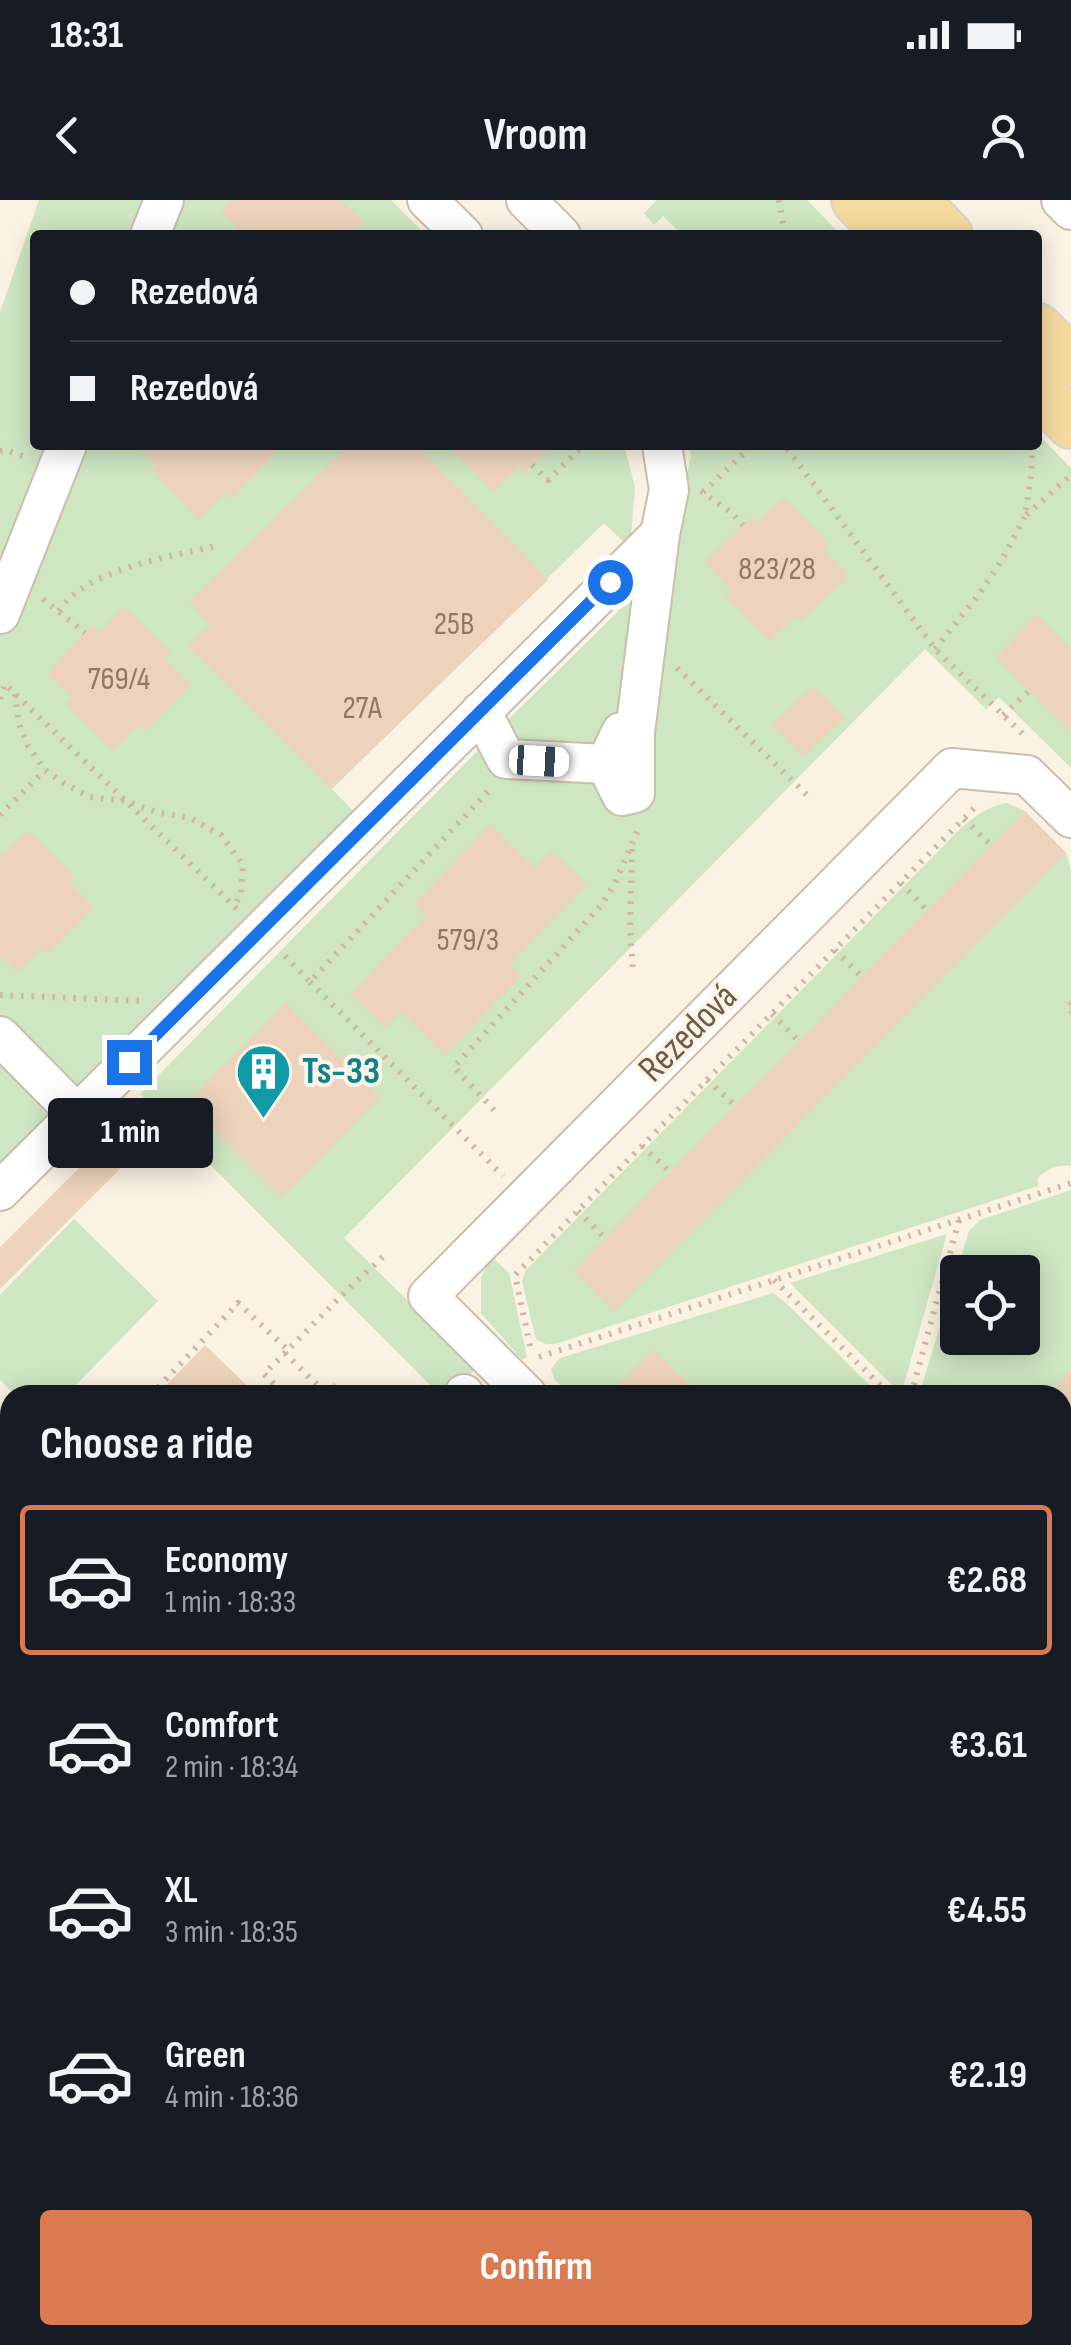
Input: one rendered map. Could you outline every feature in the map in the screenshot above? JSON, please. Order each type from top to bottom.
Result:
[{"type":"main road","points":[[856,200],[885,230]]},
{"type":"main road","points":[[914,200],[943,230]]},
{"type":"main road","points":[[1042,332],[1071,362]]},
{"type":"main road","points":[[1042,392],[1071,424]]},
{"type":"street","points":[[152,230],[164,200]]},
{"type":"street","points":[[427,200],[458,230]]},
{"type":"street","points":[[526,200],[556,230]]},
{"type":"street","points":[[1062,200],[1071,210]]},
{"type":"street","points":[[0,614],[65,450]]},
{"type":"street","points":[[481,712],[506,759],[606,764],[622,796],[636,794],[635,732],[669,490],[663,450]]},
{"type":"street","points":[[0,1192],[77,1114],[248,919],[481,712],[660,534]]},
{"type":"street","name":"Rezedová","points":[[518,1385],[428,1296],[952,768],[1028,775],[1071,818]]},
{"type":"street","points":[[0,1036],[77,1114]]},
{"type":"path","points":[[779,200],[783,230]]},
{"type":"path","points":[[532,464],[548,480],[579,450]]},
{"type":"path","points":[[703,492],[748,450]]},
{"type":"path","points":[[788,450],[936,648],[1030,742]]},
{"type":"path","points":[[936,648],[980,593],[1025,516],[1033,450]]},
{"type":"path","points":[[1025,516],[1071,475]]},
{"type":"path","points":[[59,611],[84,587],[110,573],[216,546]]},
{"type":"path","points":[[38,596],[85,633]]},
{"type":"path","points":[[666,657],[808,796]]},
{"type":"path","points":[[0,699],[6,684],[248,919],[464,1139]]},
{"type":"path","points":[[1004,716],[1029,691]]},
{"type":"path","points":[[14,692],[19,724],[28,746],[45,770],[65,784],[90,797],[126,801],[190,818],[220,835],[243,866],[241,894],[248,919]]},
{"type":"path","points":[[310,982],[510,767],[506,759]]},
{"type":"path","points":[[0,815],[45,770]]},
{"type":"path","points":[[988,794],[515,1276],[532,1358],[1071,1183]]},
{"type":"path","points":[[964,818],[991,845]]},
{"type":"path","points":[[632,843],[633,971]]},
{"type":"path","points":[[900,883],[927,910]]},
{"type":"path","points":[[835,950],[861,976]]},
{"type":"path","points":[[494,1110],[454,1067],[559,953]]},
{"type":"path","points":[[0,995],[151,1002]]},
{"type":"path","points":[[1071,1003],[1066,1008],[1071,1012]]},
{"type":"path","points":[[772,1014],[798,1041]]},
{"type":"path","points":[[707,1080],[735,1106]]},
{"type":"path","points":[[642,1146],[670,1172]]},
{"type":"path","points":[[578,1212],[605,1238]]},
{"type":"path","points":[[914,1385],[960,1219]]},
{"type":"path","points":[[274,1385],[264,1374],[386,1254]]},
{"type":"path","points":[[774,1280],[880,1385]]},
{"type":"path","points":[[160,1385],[238,1302],[317,1385]]},
{"type":"path","points":[[0,1500],[0,1508]]},
{"type":"green space","points":[[39,200],[391,200],[421,230],[30,230],[30,450],[625,450],[635,487],[630,548],[604,523],[332,789],[355,813],[0,1167],[0,312]]},
{"type":"green space","points":[[657,200],[807,200],[836,230],[677,230],[663,216],[654,225],[644,213]]},
{"type":"green space","points":[[1042,438],[1071,468],[1071,768],[999,697],[986,709],[925,649],[344,1238],[476,1368],[460,1385],[430,1385],[140,1094],[667,563],[690,450],[1042,450]]},
{"type":"green space","points":[[1007,803],[1025,811],[1066,853],[1071,871],[1071,1166],[1044,1172],[1038,1178],[1038,1186],[555,1344],[536,1339],[522,1282],[525,1271],[961,828],[988,809]]},
{"type":"green space","points":[[1071,1190],[1071,1385],[922,1385],[940,1326],[940,1355],[1040,1355],[1040,1255],[962,1255],[969,1231],[980,1220]]},
{"type":"green space","points":[[74,1219],[158,1301],[76,1385],[5,1385],[0,1380],[0,1295]]},
{"type":"green space","points":[[947,1234],[904,1385],[892,1385],[790,1283]]},
{"type":"green space","points":[[491,1256],[509,1273],[527,1357],[522,1360],[481,1313],[481,1278]]},
{"type":"green space","points":[[773,1293],[870,1385],[560,1385],[551,1369],[560,1358]]},
{"type":"building","points":[[232,200],[341,200],[364,222],[356,230],[241,230],[221,212]]},
{"type":"building","points":[[141,450],[276,452],[230,499],[224,493],[198,519],[152,471],[157,466]]},
{"type":"building","points":[[345,450],[421,450],[548,580],[331,789],[188,646],[211,624],[189,602]]},
{"type":"building","points":[[452,450],[547,450],[525,472],[520,466],[494,492]]},
{"type":"building","points":[[784,498],[828,544],[823,550],[849,576],[801,621],[796,616],[769,641],[725,596],[731,590],[705,562],[751,517],[757,523]]},
{"type":"building","points":[[124,607],[171,653],[165,659],[191,685],[145,731],[139,725],[113,751],[66,704],[72,698],[47,673],[89,629],[93,626],[99,633]]},
{"type":"building","points":[[1037,615],[1071,649],[1071,731],[996,657]]},
{"type":"building","points":[[813,687],[845,718],[803,757],[772,725]]},
{"type":"building","points":[[1025,811],[1066,853],[614,1311],[573,1271]]},
{"type":"building","points":[[490,825],[535,868],[551,851],[587,885],[510,964],[522,976],[445,1055],[401,1012],[385,1028],[350,994],[426,916],[414,904]]},
{"type":"building","points":[[28,831],[74,877],[69,882],[94,908],[48,954],[43,948],[18,972],[0,956],[0,854],[3,856]]},
{"type":"building","points":[[286,1003],[380,1097],[281,1197],[187,1103]]},
{"type":"building","points":[[105,1142],[126,1163],[0,1289],[0,1247]]},
{"type":"building","points":[[205,1345],[247,1385],[167,1385]]},
{"type":"building","points":[[654,1350],[690,1385],[618,1385]]},
{"type":"building","points":[[1071,1371],[1071,1385],[1057,1385]]},
{"type":"place","name":"Ts-33","points":[[263,1120]]},
{"type":"route","points":[[129,1062],[610,582]]}]
